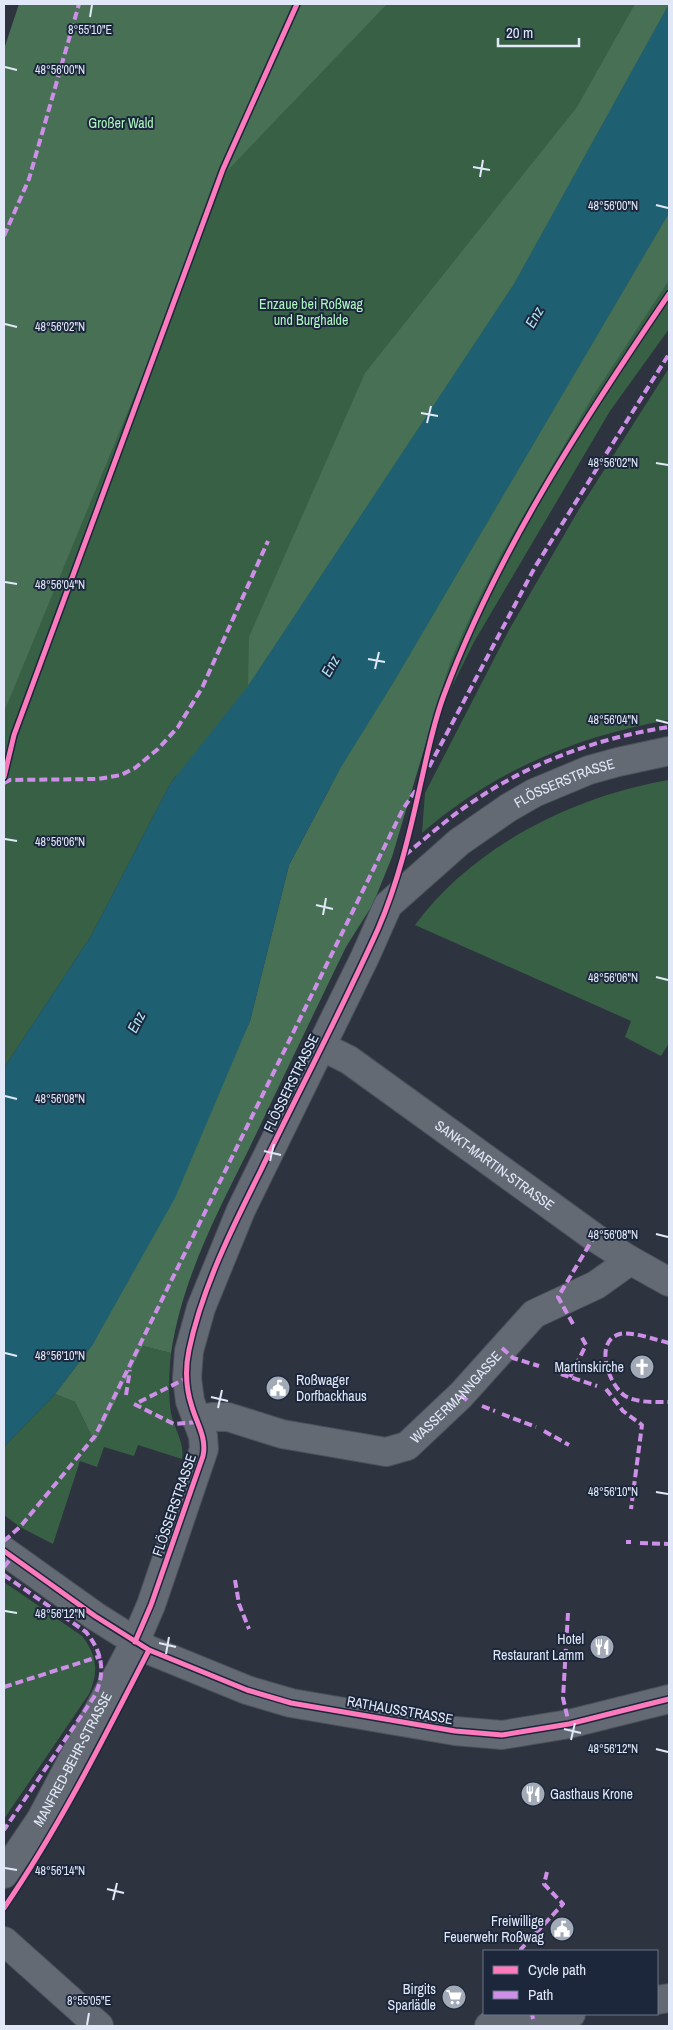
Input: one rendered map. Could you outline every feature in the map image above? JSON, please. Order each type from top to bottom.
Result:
[{"type":"street","name":"FLÖSSERSTRASSE","points":[[135,1642],[151,1605],[203,1456],[204,1443],[188,1393],[187,1364],[201,1308],[241,1210],[322,1046],[388,905],[443,854],[482,824],[534,794],[589,770],[669,751]]},
{"type":"street","name":"SANKT-MARTIN-STRASSE","points":[[322,1046],[349,1060],[594,1237],[669,1282]]},
{"type":"street","name":"WASSERMANNGASSE","points":[[198,1422],[212,1417],[228,1417],[282,1434],[386,1452],[396,1450],[406,1446],[461,1395],[534,1314],[596,1286],[624,1265],[628,1259]]},
{"type":"street","name":"RATHAUSSTRASSE","points":[[4,1551],[58,1591],[149,1650],[247,1690],[291,1703],[455,1731],[502,1735],[569,1724],[669,1699]]},
{"type":"street","name":"MANFRED-BEHR-STRASSE","points":[[4,1874],[41,1819],[135,1642]]},
{"type":"street","points":[[4,1941],[99,2026]]},
{"type":"street","points":[[488,2026],[564,2015]]},
{"type":"green space","name":"Großer Wald","points":[[19,4],[387,4],[227,171],[4,712],[4,49]]},
{"type":"green space","name":"Enzaue bei Roßwag und Burghalde","points":[[44,4],[669,4],[669,329],[610,411],[474,642],[399,793],[176,776],[170,784],[91,936],[4,1068],[4,712],[9,698],[4,696],[4,145]]},
{"type":"green space","points":[[635,4],[669,4],[514,284],[248,686],[249,637],[365,373],[577,107]]},
{"type":"green space","points":[[669,213],[669,280],[591,399],[501,554],[474,608],[450,662],[392,857],[373,904],[346,947],[213,1223],[183,1300],[171,1353],[143,1346],[95,1443],[75,1402],[55,1394],[93,1344],[250,1021],[289,865],[341,767],[393,683]]},
{"type":"green space","points":[[669,368],[669,720],[602,736],[569,746],[538,759],[478,791],[422,833],[425,793],[509,630],[578,511]]},
{"type":"green space","points":[[669,780],[669,1043],[661,1056],[625,1037],[631,1021],[415,925],[439,897],[466,871],[528,829],[562,812],[597,798]]},
{"type":"green space","points":[[143,1346],[171,1353],[170,1406],[172,1419],[182,1447],[182,1459],[138,1445],[134,1456],[104,1447],[97,1467],[80,1461],[53,1544],[20,1527],[4,1515],[4,1447],[55,1394],[75,1402],[95,1443]]},
{"type":"green space","points":[[4,1582],[82,1636],[91,1650],[95,1671],[89,1694],[4,1819]]},
{"type":"water","name":"Enz","points":[[669,4],[669,213],[393,683],[341,767],[289,865],[250,1021],[175,1198],[93,1344],[55,1394],[4,1447],[4,1068],[91,936],[170,784],[248,686],[514,284]]},
{"type":"marked path","points":[[4,236],[29,179],[79,4]]},
{"type":"marked path","points":[[429,767],[535,567],[669,354]]},
{"type":"marked path","points":[[4,783],[10,780],[98,779],[121,775],[135,768],[158,749],[178,727],[202,688],[268,541]]},
{"type":"marked path","points":[[405,855],[468,805],[491,790],[539,765],[590,745],[669,727]]},
{"type":"marked path","points":[[4,1541],[20,1527],[95,1436],[403,809],[416,790]]},
{"type":"marked path","points":[[573,1324],[558,1297],[594,1237]]},
{"type":"marked path","points":[[669,1343],[625,1333],[612,1338],[607,1346],[605,1355],[610,1375],[615,1385],[627,1397],[642,1401],[669,1402]]},
{"type":"marked path","points":[[570,1377],[586,1345],[581,1336]]},
{"type":"marked path","points":[[502,1348],[513,1358],[539,1366]]},
{"type":"marked path","points":[[126,1395],[130,1370]]},
{"type":"marked path","points":[[561,1374],[597,1386]]},
{"type":"marked path","points":[[139,1402],[187,1378]]},
{"type":"marked path","points":[[606,1389],[623,1411],[642,1425],[631,1509]]},
{"type":"marked path","points":[[461,1395],[470,1403]]},
{"type":"marked path","points":[[134,1404],[174,1424],[198,1422]]},
{"type":"marked path","points":[[482,1406],[495,1411]]},
{"type":"marked path","points":[[502,1414],[536,1427]]},
{"type":"marked path","points":[[544,1431],[569,1445]]},
{"type":"marked path","points":[[626,1542],[631,1542]]},
{"type":"marked path","points":[[640,1543],[669,1544]]},
{"type":"marked path","points":[[4,1567],[12,1557]]},
{"type":"marked path","points":[[4,1575],[86,1632],[96,1648],[101,1663],[100,1680],[94,1697],[4,1830]]},
{"type":"marked path","points":[[235,1580],[239,1604],[249,1629]]},
{"type":"marked path","points":[[568,1613],[563,1698],[569,1724]]},
{"type":"marked path","points":[[4,1687],[101,1656]]},
{"type":"marked path","points":[[522,1950],[563,1904],[544,1884],[547,1872]]},
{"type":"marked path","points":[[532,2015],[533,2019]]},
{"type":"cycle path","points":[[4,777],[14,735],[223,169],[297,4]]},
{"type":"cycle path","points":[[135,1642],[151,1605],[203,1456],[203,1437],[190,1400],[187,1372],[189,1350],[210,1281],[239,1215],[385,912],[403,857],[440,706],[466,641],[490,589],[516,538],[574,438],[669,294]]},
{"type":"cycle path","points":[[4,1551],[95,1616],[149,1650],[247,1690],[291,1703],[455,1731],[502,1735],[569,1724],[669,1699]]},
{"type":"cycle path","points":[[4,1908],[63,1814],[149,1650]]},
{"type":"place","name":"Martinskirche","points":[[642,1367]]},
{"type":"place","name":"Roßwager Dorfbackhaus","points":[[278,1388]]},
{"type":"place","name":"Hotel Restaurant Lamm","points":[[602,1647]]},
{"type":"place","name":"Gasthaus Krone","points":[[533,1794]]},
{"type":"place","name":"Freiwillige Feuerwehr Roßwag","points":[[562,1929]]},
{"type":"place","name":"Birgits Sparlädle","points":[[454,1997]]}]
